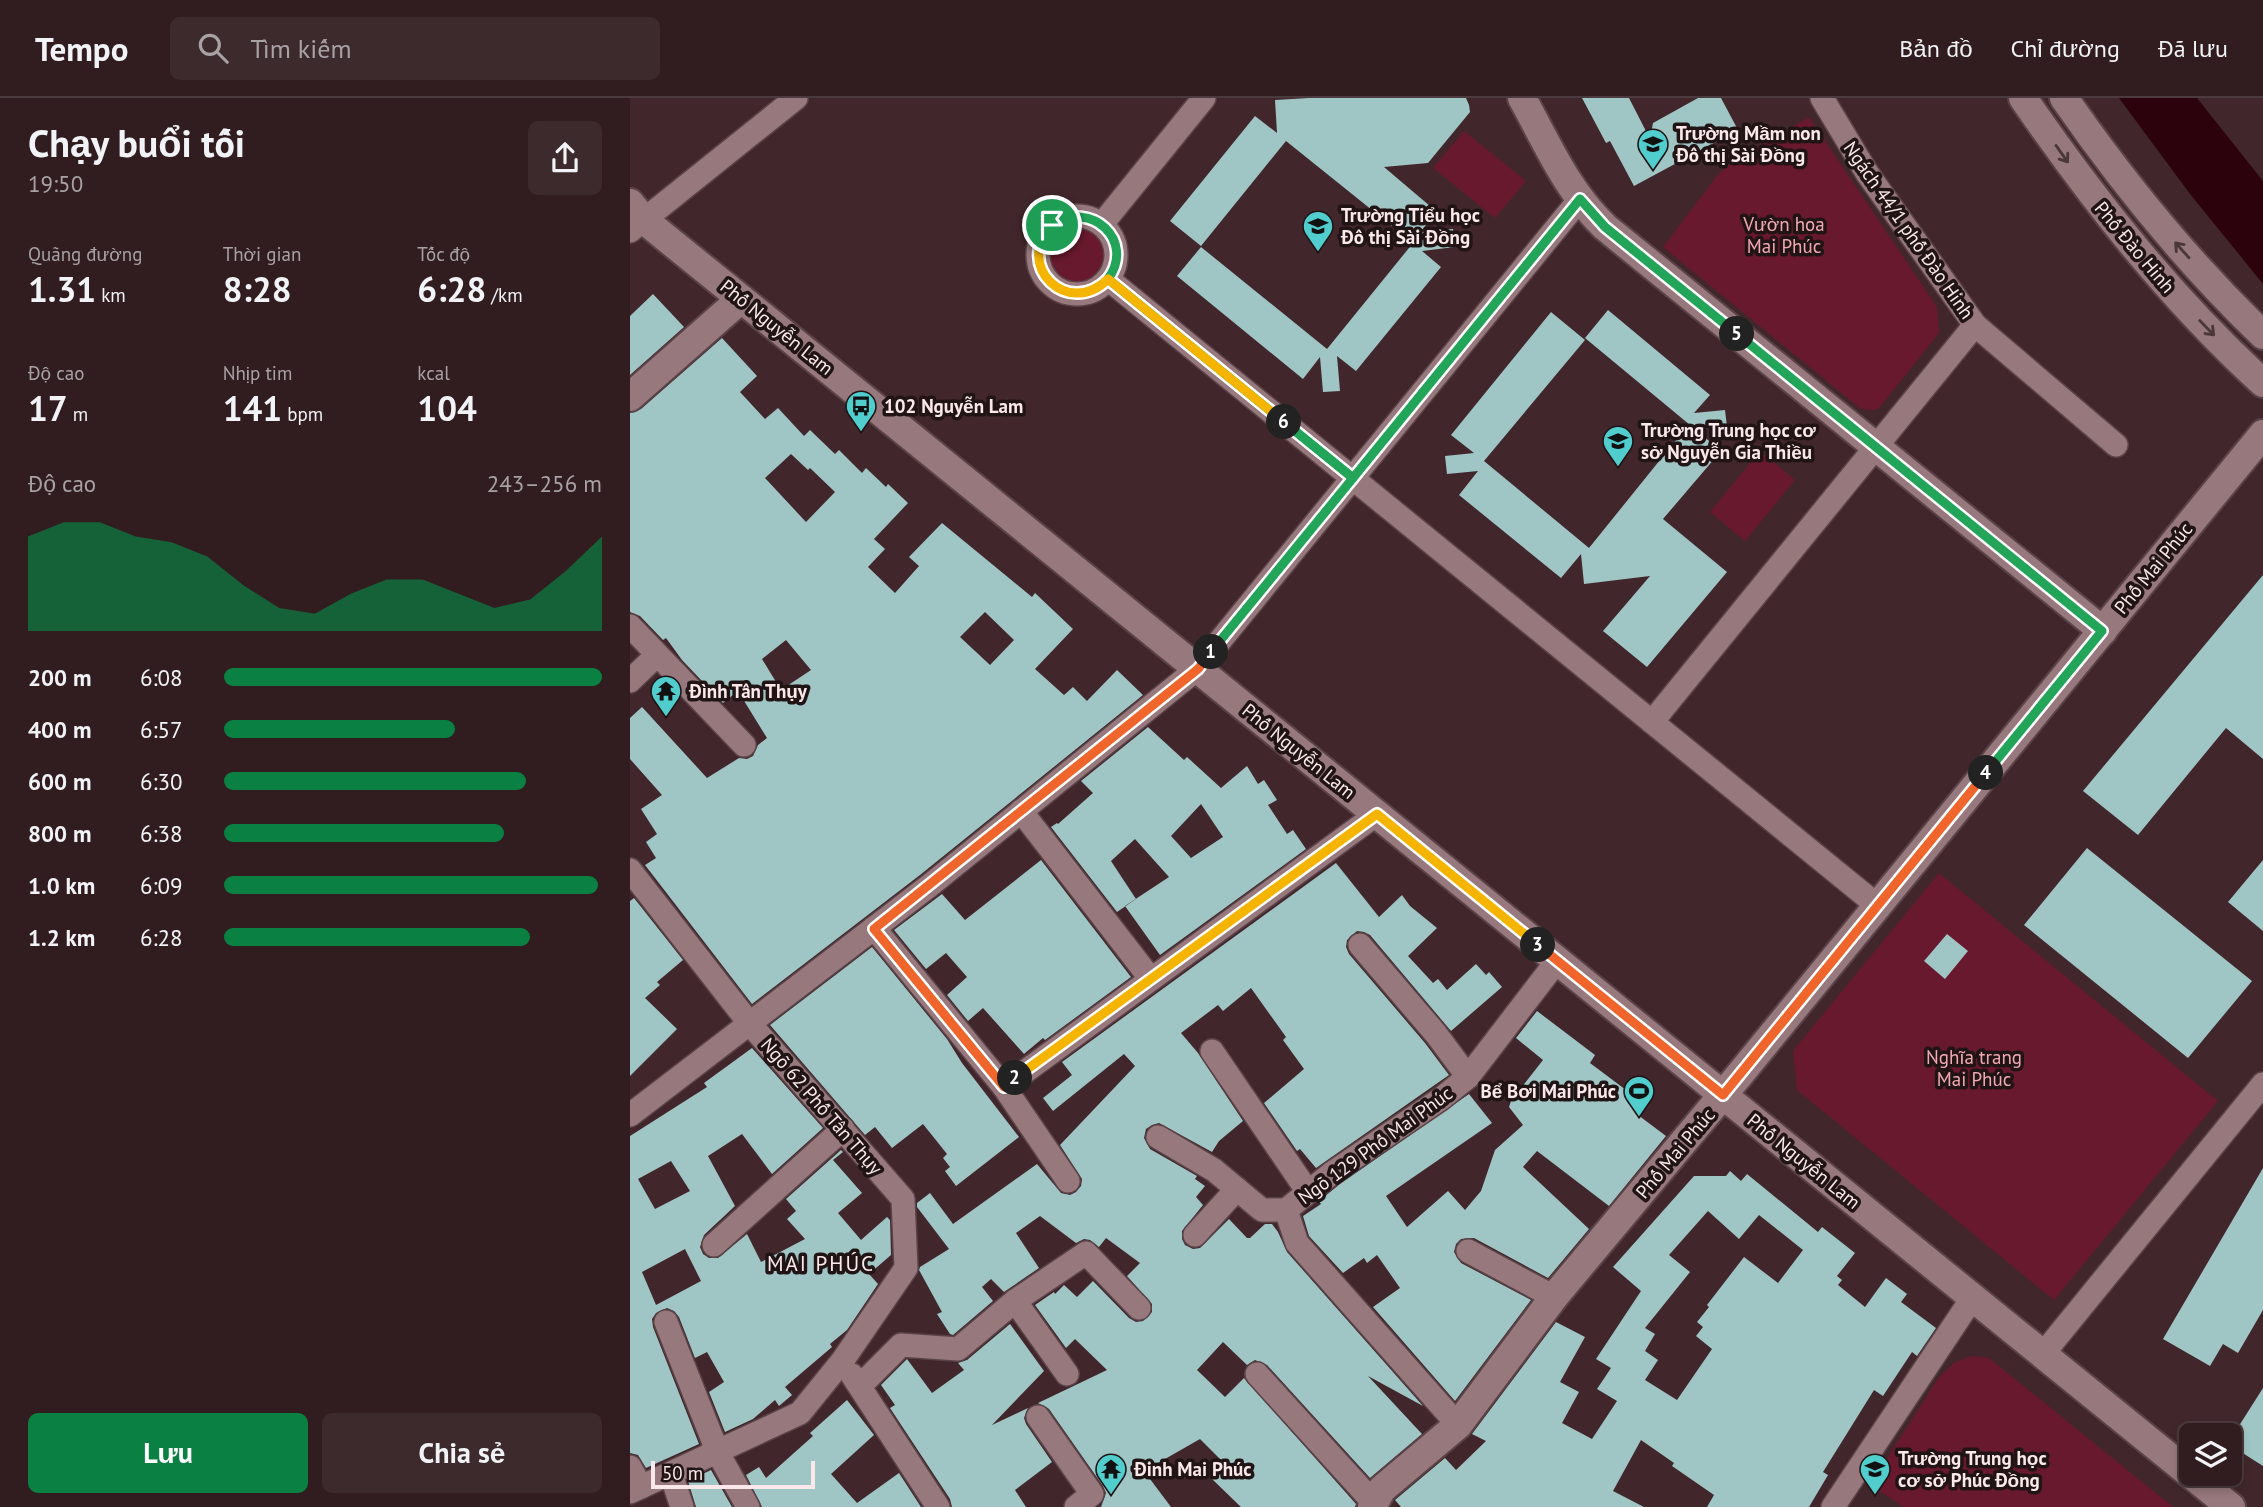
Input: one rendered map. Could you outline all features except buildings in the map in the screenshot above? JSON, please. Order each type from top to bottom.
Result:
[{"type":"street","points":[[635,218],[796,98]]},
{"type":"street","points":[[1101,224],[1204,98]]},
{"type":"street","points":[[1522,98],[1588,211],[2102,631]]},
{"type":"street","name":"Ngách 44/1 phố Đào Hinh","points":[[1822,98],[1867,173],[1975,325],[2116,445]]},
{"type":"street","name":"Phố Đào Hinh","points":[[2023,98],[2072,169],[2134,247],[2191,312],[2263,383]]},
{"type":"street","name":"Phố Đào Hinh","points":[[2064,98],[2151,214],[2207,278],[2263,335]]},
{"type":"street","points":[[630,1115],[874,929],[1198,669],[1580,199]]},
{"type":"street","points":[[1083,216],[1101,224],[1113,238],[1116,250],[1114,269],[1108,279],[1092,291],[1079,293],[1067,292],[1050,282],[1039,259],[1039,246],[1044,234],[1058,221],[1070,217],[1083,216]]},
{"type":"street","name":"Phố Nguyễn Lam","points":[[635,218],[741,299],[2231,1507]]},
{"type":"street","points":[[1108,279],[1878,906]]},
{"type":"street","points":[[630,397],[741,299]]},
{"type":"street","points":[[1652,722],[1975,325]]},
{"type":"street","name":"Phố Mai Phúc","points":[[1373,1505],[1382,1489],[1458,1425],[1554,1297],[1723,1095],[2263,434]]},
{"type":"street","points":[[630,626],[744,746]]},
{"type":"street","points":[[630,681],[657,655]]},
{"type":"street","points":[[1021,811],[1150,978]]},
{"type":"street","points":[[1004,1087],[1377,814]]},
{"type":"street","name":"Ngõ 62 Phố Tân Thụy","points":[[630,870],[750,1024],[903,1199],[906,1268],[843,1360],[800,1413],[671,1474],[634,1482]]},
{"type":"street","points":[[874,929],[1004,1087],[1069,1181]]},
{"type":"street","points":[[1360,945],[1436,1034],[1468,1077]]},
{"type":"street","name":"Ngõ 129 Phố Mai Phúc","points":[[1458,1425],[1297,1243],[1286,1210],[1468,1077],[1558,961]]},
{"type":"street","points":[[1212,1051],[1308,1192]]},
{"type":"street","points":[[2043,1354],[2263,1084]]},
{"type":"street","points":[[714,1245],[843,1129]]},
{"type":"street","points":[[1158,1137],[1214,1170],[1262,1210],[1286,1210]]},
{"type":"street","points":[[1195,1235],[1237,1189]]},
{"type":"street","points":[[1468,1251],[1554,1297]]},
{"type":"street","points":[[860,1386],[901,1345],[958,1349],[1015,1301],[1086,1253],[1139,1308]]},
{"type":"street","points":[[1833,1507],[1973,1297]]},
{"type":"street","points":[[1015,1301],[1067,1374]]},
{"type":"street","points":[[666,1322],[718,1452],[748,1507]]},
{"type":"street","points":[[843,1360],[939,1507]]},
{"type":"street","points":[[1257,1374],[1373,1505]]},
{"type":"street","points":[[1038,1417],[1092,1493],[1076,1507]]},
{"type":"street","points":[[671,1474],[682,1507]]},
{"type":"green space","name":"Vườn hoa Mai Phúc","points":[[1809,117],[1937,307],[1939,333],[1879,408],[1874,410],[1861,409],[1663,247],[1729,164]]},
{"type":"green space","points":[[1464,131],[1526,181],[1495,218],[1433,168]]},
{"type":"green space","points":[[1078,225],[1089,227],[1102,238],[1107,254],[1105,265],[1094,278],[1078,283],[1067,281],[1054,270],[1049,254],[1051,243],[1062,230]]},
{"type":"green space","points":[[1760,451],[1795,480],[1745,541],[1710,512]]},
{"type":"green space","name":"Nghĩa trang Mai Phúc","points":[[1939,873],[2218,1101],[2054,1300],[1797,1090],[1793,1051]]},
{"type":"green space","points":[[1971,1356],[1989,1358],[2173,1507],[1904,1507],[1870,1485],[1939,1377],[1954,1363]]},
{"type":"shaded area","points":[[2119,98],[2197,98],[2263,181],[2263,284],[2190,194]]},
{"type":"place","name":"Trường Mầm non Đô thị Sài Đồng","points":[[1653,171]]},
{"type":"place","name":"Trường Tiểu học Đô thị Sài Đồng","points":[[1318,253]]},
{"type":"place","name":"102 Nguyễn Lam","points":[[861,433]]},
{"type":"place","name":"Trường Trung học cơ sở Nguyễn Gia Thiều","points":[[1618,468]]},
{"type":"place","name":"Đình Tân Thụy","points":[[666,718]]},
{"type":"place","name":"Bể Bơi Mai Phúc","points":[[1639,1118]]},
{"type":"place","name":"Đinh Mai Phúc","points":[[1111,1496]]},
{"type":"place","name":"Trường Trung học cơ sở Phúc Đồng","points":[[1875,1496]]},
{"type":"district","name":"MAI PHÚC","points":[[821,1264]]},
{"type":"route","points":[[1052,225],[1039,246],[1040,266],[1050,282],[1067,292],[1079,293],[1092,291],[1108,279],[1312,445],[1353,478],[1580,199],[1605,227],[2102,631],[1723,1095],[1377,814],[1004,1087],[874,929],[1198,669],[1353,478],[1108,279],[1114,269],[1116,250],[1113,238],[1106,228],[1083,216],[1064,218],[1052,225]]}]
